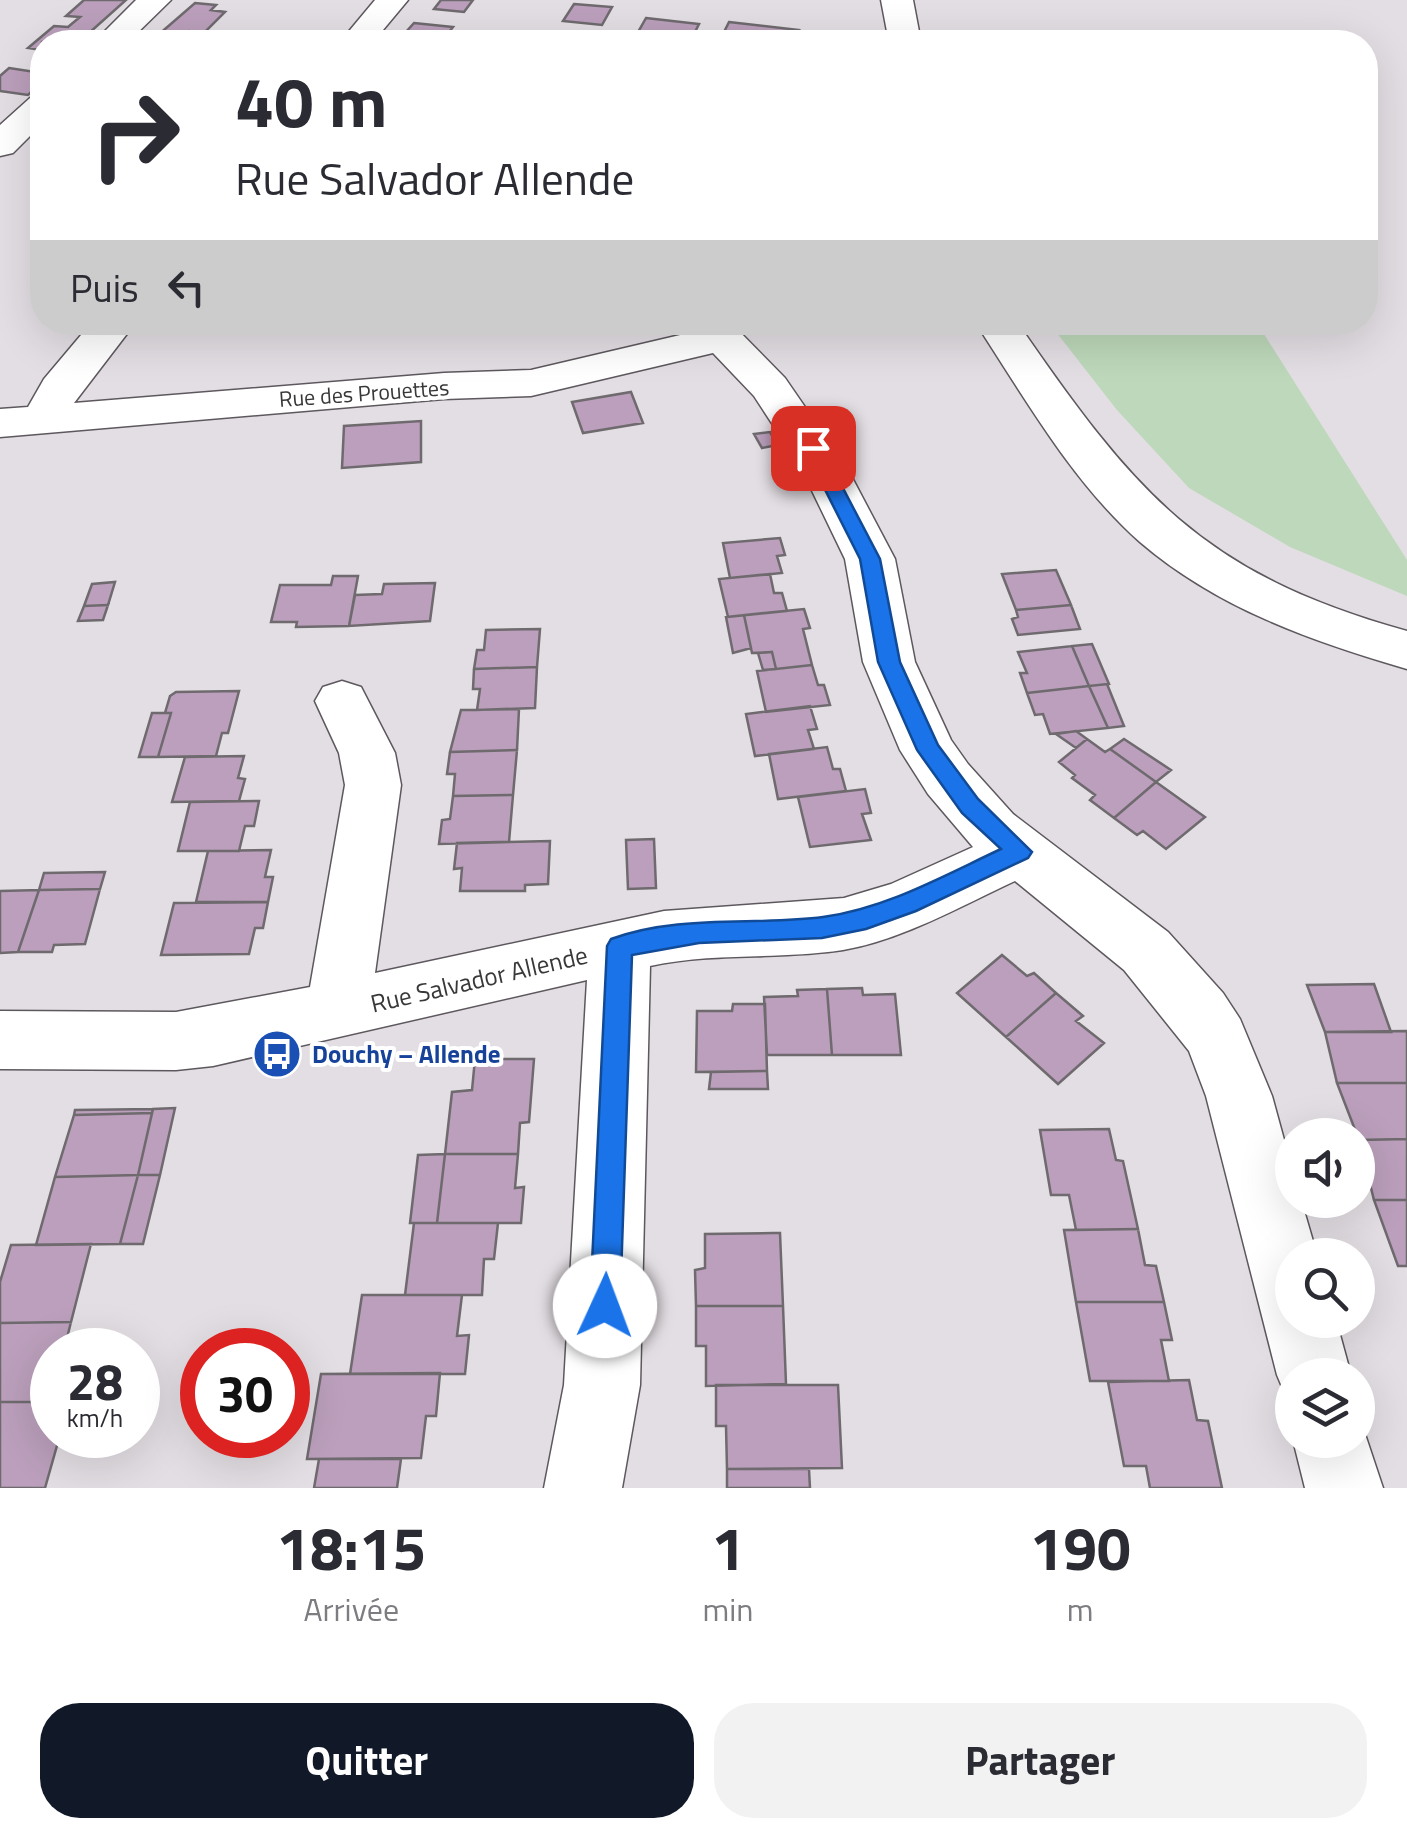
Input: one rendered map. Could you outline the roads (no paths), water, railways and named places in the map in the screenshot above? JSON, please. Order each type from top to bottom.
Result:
[{"type":"street","points":[[123,30],[155,0]]},
{"type":"street","points":[[366,30],[392,0]]},
{"type":"street","points":[[897,0],[903,30]]},
{"type":"street","points":[[0,144],[29,113]]},
{"type":"street","points":[[46,419],[59,388],[104,335]]},
{"type":"street","name":"Rue des Prouettes","points":[[0,422],[444,386],[531,384],[698,335]]},
{"type":"street","points":[[720,335],[770,387],[813,448],[870,559],[889,662],[928,750],[970,806],[1020,852],[1146,951],[1176,982],[1209,1026],[1240,1096],[1277,1238]]},
{"type":"street","points":[[1006,335],[1127,501],[1182,549],[1261,597],[1330,626],[1407,650]]},
{"type":"street","name":"Rue Salvador Allende","points":[[338,1011],[374,785],[367,752],[342,701]]},
{"type":"street","name":"Rue Salvador Allende","points":[[0,1040],[176,1041],[246,1031],[620,946],[736,929],[822,928],[907,904],[1020,852]]},
{"type":"street","name":"Rue Salvador Allende","points":[[583,1488],[602,1385],[620,946]]},
{"type":"street","points":[[1336,1458],[1344,1488]]},
{"type":"place","name":"Douchy – Allende","points":[[277,1054]]}]
